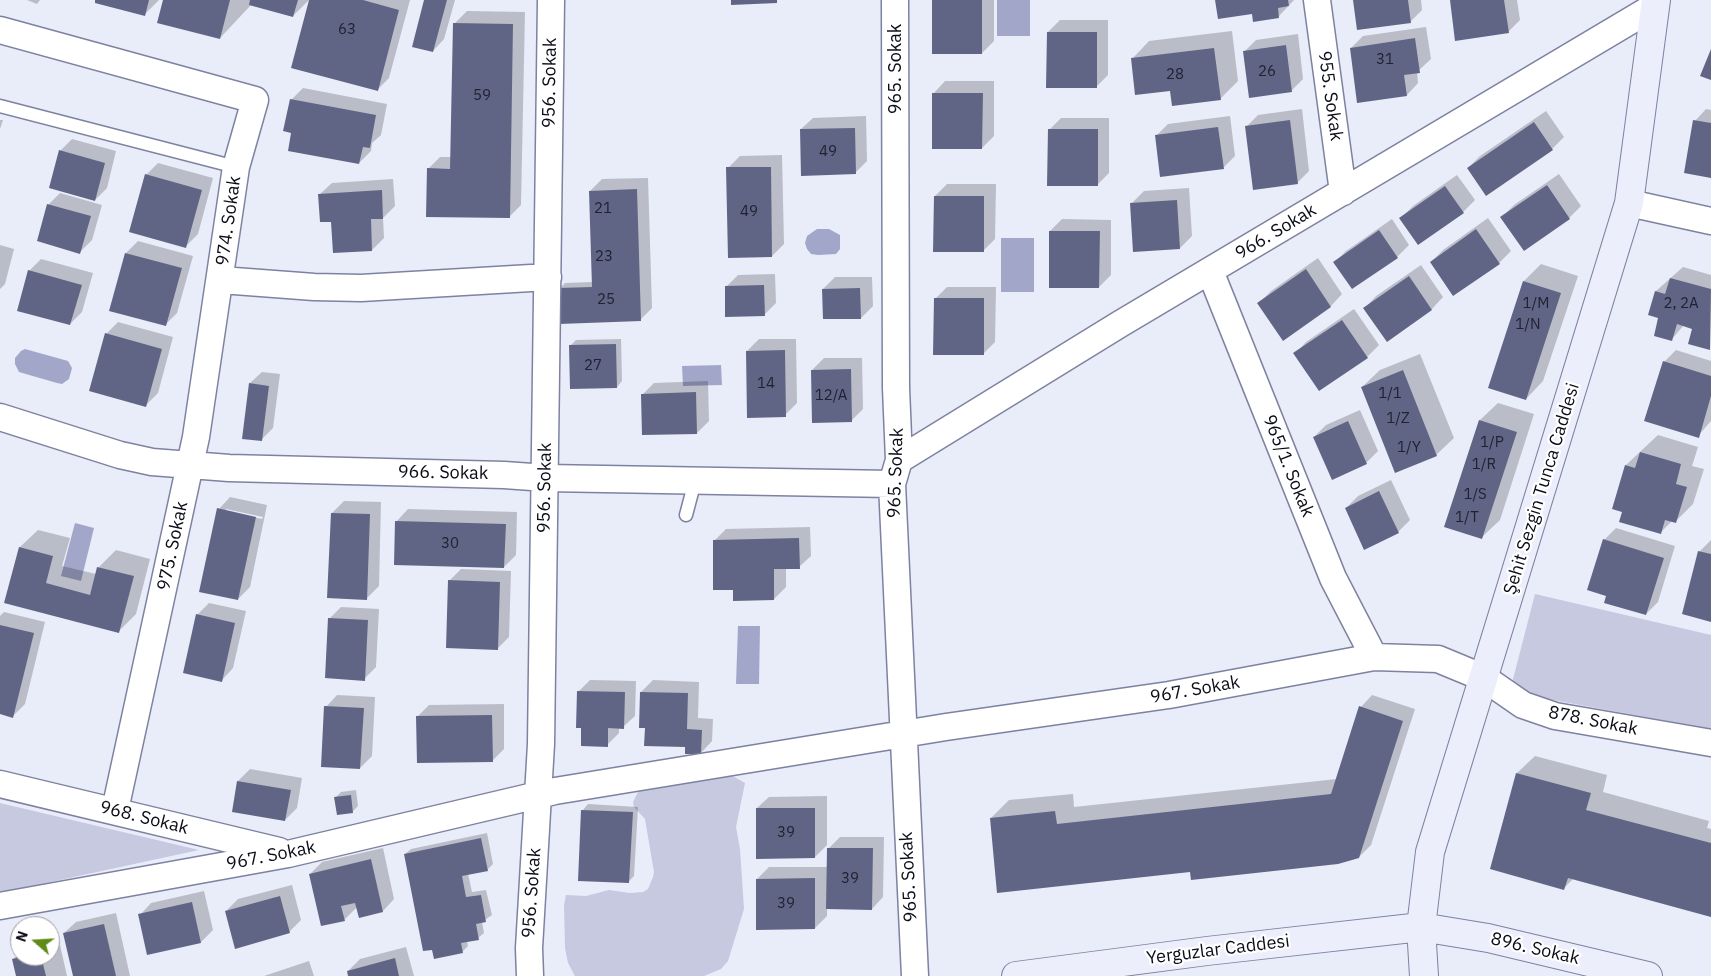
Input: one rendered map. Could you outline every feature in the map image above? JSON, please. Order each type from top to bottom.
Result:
[{"type":"street","name":"956. Sokak","points":[[530,976],[529,948],[539,794],[546,478],[551,0]]},
{"type":"street","name":"965. Sokak","points":[[896,0],[896,472],[902,736],[915,976]]},
{"type":"street","name":"955. Sokak","points":[[1317,0],[1343,192]]},
{"type":"street","name":"966. Sokak","points":[[0,417],[120,454],[152,462],[191,466],[695,481],[896,472],[1210,271],[1655,3]]},
{"type":"street","name":"Şehit Sezgin Tunca Caddesi","points":[[1424,976],[1421,927],[1430,852],[1629,203],[1655,3]]},
{"type":"street","name":"974. Sokak","points":[[0,30],[255,100],[236,167],[221,280],[314,287],[361,288],[548,277]]},
{"type":"street","points":[[1629,203],[1711,221]]},
{"type":"street","name":"965/1. Sokak","points":[[1210,271],[1332,578],[1374,657]]},
{"type":"street","name":"975. Sokak","points":[[115,810],[191,466],[221,280]]},
{"type":"street","name":"967. Sokak","points":[[0,906],[288,854],[539,794],[1169,695],[1374,657],[1438,658],[1484,678]]},
{"type":"street","name":"878. Sokak","points":[[1484,678],[1523,706],[1555,716],[1711,743]]},
{"type":"street","name":"968. Sokak","points":[[0,784],[115,810],[288,854]]},
{"type":"street","name":"Yerguzlar Caddesi","points":[[1016,976],[1085,971],[1421,927]]},
{"type":"street","name":"896. Sokak","points":[[1421,927],[1488,938],[1648,976]]},
{"type":"lane","points":[[0,106],[236,167]]},
{"type":"lane","points":[[686,515],[695,481]]},
{"type":"shaded area","points":[[997,0],[1030,0],[1030,36],[997,36]]},
{"type":"shaded area","points":[[817,229],[829,229],[840,235],[840,249],[836,254],[811,254],[807,249],[805,243],[807,236]]},
{"type":"shaded area","points":[[1001,238],[1034,238],[1034,292],[1001,292]]},
{"type":"shaded area","points":[[25,349],[68,361],[72,368],[69,379],[62,384],[19,372],[15,364],[15,358]]},
{"type":"shaded area","points":[[721,365],[722,385],[683,386],[682,366]]},
{"type":"shaded area","points":[[75,523],[94,528],[81,581],[61,576]]},
{"type":"shaded area","points":[[1535,594],[1711,635],[1711,729],[1520,694],[1512,683]]},
{"type":"shaded area","points":[[738,626],[760,626],[759,684],[736,684]]},
{"type":"shaded area","points":[[731,775],[745,783],[736,827],[740,849],[744,909],[728,961],[721,969],[704,976],[575,976],[568,963],[565,948],[564,905],[566,895],[586,896],[609,890],[630,893],[643,892],[648,889],[653,877],[654,872],[645,819],[634,807],[633,802],[638,792],[645,785]]},
{"type":"shaded area","points":[[0,803],[199,850],[0,893]]},
{"type":"building","points":[[95,0],[149,0],[145,16],[95,3]]},
{"type":"building","points":[[163,0],[230,0],[220,39],[157,23]]},
{"type":"building","points":[[250,0],[298,0],[293,17],[249,5]]},
{"type":"building","points":[[309,0],[363,0],[399,10],[378,91],[291,68]]},
{"type":"building","points":[[424,0],[447,0],[433,52],[412,47]]},
{"type":"building","points":[[731,0],[777,0],[777,3],[731,5]]},
{"type":"building","points":[[932,0],[982,0],[982,54],[932,54]]},
{"type":"building","points":[[1215,0],[1288,0],[1289,6],[1278,8],[1279,18],[1253,22],[1252,14],[1218,19]]},
{"type":"building","points":[[1353,0],[1408,0],[1411,23],[1357,30]]},
{"type":"building","points":[[1450,0],[1504,0],[1509,33],[1455,41]]},
{"type":"building","points":[[453,23],[513,24],[510,218],[426,217],[427,168],[450,169]]},
{"type":"building","points":[[1047,32],[1097,32],[1097,88],[1046,88]]},
{"type":"building","points":[[1415,38],[1420,73],[1404,75],[1407,96],[1357,103],[1350,48]]},
{"type":"building","points":[[1286,45],[1292,92],[1249,98],[1243,51]]},
{"type":"building","points":[[1214,48],[1221,100],[1172,106],[1170,91],[1135,95],[1131,58]]},
{"type":"building","points":[[1711,49],[1711,80],[1700,76]]},
{"type":"building","points":[[932,93],[983,93],[982,149],[932,149]]},
{"type":"building","points":[[290,99],[376,115],[370,148],[363,147],[359,164],[288,151],[291,133],[283,131]]},
{"type":"building","points":[[1290,120],[1298,184],[1253,190],[1245,126]]},
{"type":"building","points":[[1693,120],[1711,123],[1711,178],[1684,173]]},
{"type":"building","points":[[1534,122],[1553,150],[1486,196],[1467,168]]},
{"type":"building","points":[[1218,127],[1224,169],[1160,177],[1155,135]]},
{"type":"building","points":[[855,128],[856,174],[801,176],[800,129]]},
{"type":"building","points":[[1048,129],[1098,129],[1098,186],[1047,186]]},
{"type":"building","points":[[59,150],[105,163],[95,201],[49,188]]},
{"type":"building","points":[[726,167],[771,167],[772,257],[728,258]]},
{"type":"building","points":[[145,174],[202,190],[186,248],[129,232]]},
{"type":"building","points":[[1547,185],[1570,219],[1524,251],[1500,217]]},
{"type":"building","points":[[1445,186],[1464,213],[1418,245],[1399,218]]},
{"type":"building","points":[[637,189],[641,321],[559,324],[558,288],[592,287],[589,191]]},
{"type":"building","points":[[382,190],[383,219],[371,219],[372,251],[333,253],[331,222],[320,222],[318,194]]},
{"type":"building","points":[[934,196],[984,196],[984,252],[933,252]]},
{"type":"building","points":[[1177,200],[1180,249],[1133,252],[1130,203]]},
{"type":"building","points":[[47,204],[91,216],[80,254],[37,241]]},
{"type":"building","points":[[1476,229],[1500,264],[1453,296],[1430,262]]},
{"type":"building","points":[[1379,230],[1398,258],[1352,289],[1333,262]]},
{"type":"building","points":[[1049,231],[1100,231],[1099,288],[1049,288]]},
{"type":"building","points":[[125,253],[182,268],[166,326],[109,311]]},
{"type":"building","points":[[1306,269],[1331,307],[1283,341],[1257,303]]},
{"type":"building","points":[[28,270],[82,285],[70,325],[17,311]]},
{"type":"building","points":[[1409,276],[1432,310],[1387,342],[1363,308]]},
{"type":"building","points":[[1670,278],[1711,289],[1710,350],[1688,344],[1692,329],[1677,324],[1672,341],[1654,336],[1658,318],[1648,315],[1655,291],[1665,294]]},
{"type":"building","points":[[1523,281],[1561,293],[1526,400],[1488,388]]},
{"type":"building","points":[[764,285],[765,316],[725,317],[725,286]]},
{"type":"building","points":[[860,288],[861,319],[823,319],[822,289]]},
{"type":"building","points":[[934,298],[984,298],[984,355],[933,355]]},
{"type":"building","points":[[1342,320],[1368,358],[1319,391],[1293,353]]},
{"type":"building","points":[[105,333],[162,349],[146,407],[89,391]]},
{"type":"building","points":[[616,344],[617,388],[570,389],[569,345]]},
{"type":"building","points":[[785,350],[786,417],[747,418],[746,351]]},
{"type":"building","points":[[1663,361],[1711,376],[1711,396],[1699,438],[1644,421]]},
{"type":"building","points":[[851,369],[852,422],[812,423],[811,370]]},
{"type":"building","points":[[1403,370],[1437,456],[1395,473],[1361,387]]},
{"type":"building","points":[[249,383],[269,386],[262,441],[242,439]]},
{"type":"building","points":[[696,392],[697,434],[642,435],[641,394]]},
{"type":"building","points":[[1479,420],[1517,432],[1482,539],[1444,527]]},
{"type":"building","points":[[1348,421],[1367,464],[1332,480],[1313,437]]},
{"type":"building","points":[[1640,452],[1681,464],[1676,484],[1687,487],[1676,523],[1665,520],[1661,534],[1619,522],[1622,512],[1612,509],[1625,465],[1635,468]]},
{"type":"building","points":[[1379,491],[1399,533],[1364,550],[1345,508]]},
{"type":"building","points":[[217,508],[256,517],[238,600],[199,592]]},
{"type":"building","points":[[331,513],[370,514],[367,600],[327,598]]},
{"type":"building","points":[[395,521],[506,524],[504,568],[394,565]]},
{"type":"building","points":[[799,538],[800,569],[774,569],[774,600],[733,601],[733,590],[713,590],[713,540]]},
{"type":"building","points":[[1603,539],[1664,558],[1646,615],[1604,603],[1606,596],[1587,590]]},
{"type":"building","points":[[19,547],[53,556],[46,583],[90,595],[97,567],[134,576],[119,633],[4,603]]},
{"type":"building","points":[[1698,551],[1711,554],[1711,622],[1682,614]]},
{"type":"building","points":[[448,580],[500,582],[498,650],[446,648]]},
{"type":"building","points":[[196,614],[235,623],[222,682],[183,673]]},
{"type":"building","points":[[328,618],[368,620],[365,681],[325,678]]},
{"type":"building","points":[[0,625],[34,633],[13,718],[0,714]]},
{"type":"building","points":[[577,691],[625,692],[624,729],[608,728],[608,747],[581,746],[581,728],[576,728]]},
{"type":"building","points":[[640,692],[688,693],[687,729],[702,730],[701,754],[685,754],[685,747],[644,746],[645,728],[639,728]]},
{"type":"building","points":[[324,706],[364,708],[360,769],[321,767]]},
{"type":"building","points":[[1359,706],[1403,721],[1359,858],[1338,864],[1191,880],[1190,872],[997,893],[990,818],[1055,811],[1057,824],[1331,794]]},
{"type":"building","points":[[492,715],[493,762],[417,763],[416,716]]},
{"type":"building","points":[[1516,773],[1591,793],[1586,810],[1711,843],[1711,917],[1568,878],[1564,890],[1490,869]]},
{"type":"building","points":[[237,781],[291,790],[285,821],[232,812]]},
{"type":"building","points":[[351,795],[353,813],[337,815],[334,797]]},
{"type":"building","points":[[756,808],[815,808],[815,858],[756,859]]},
{"type":"building","points":[[581,810],[633,812],[629,883],[578,881]]},
{"type":"building","points":[[481,838],[488,871],[462,876],[466,897],[481,895],[486,922],[476,924],[479,940],[461,943],[463,953],[434,959],[432,950],[423,951],[404,854]]},
{"type":"building","points":[[827,848],[873,848],[872,910],[826,909]]},
{"type":"building","points":[[371,859],[383,912],[359,918],[355,903],[341,906],[345,921],[321,926],[309,874]]},
{"type":"building","points":[[815,878],[815,929],[756,930],[756,879]]},
{"type":"building","points":[[280,896],[290,933],[235,949],[225,911]]},
{"type":"building","points":[[192,902],[201,943],[147,955],[138,914]]},
{"type":"building","points":[[104,924],[116,976],[73,976],[63,933]]},
{"type":"building","points":[[395,958],[399,976],[348,976],[347,971]]},
{"type":"building","points":[[14,966],[44,966],[46,976],[16,976]]}]
